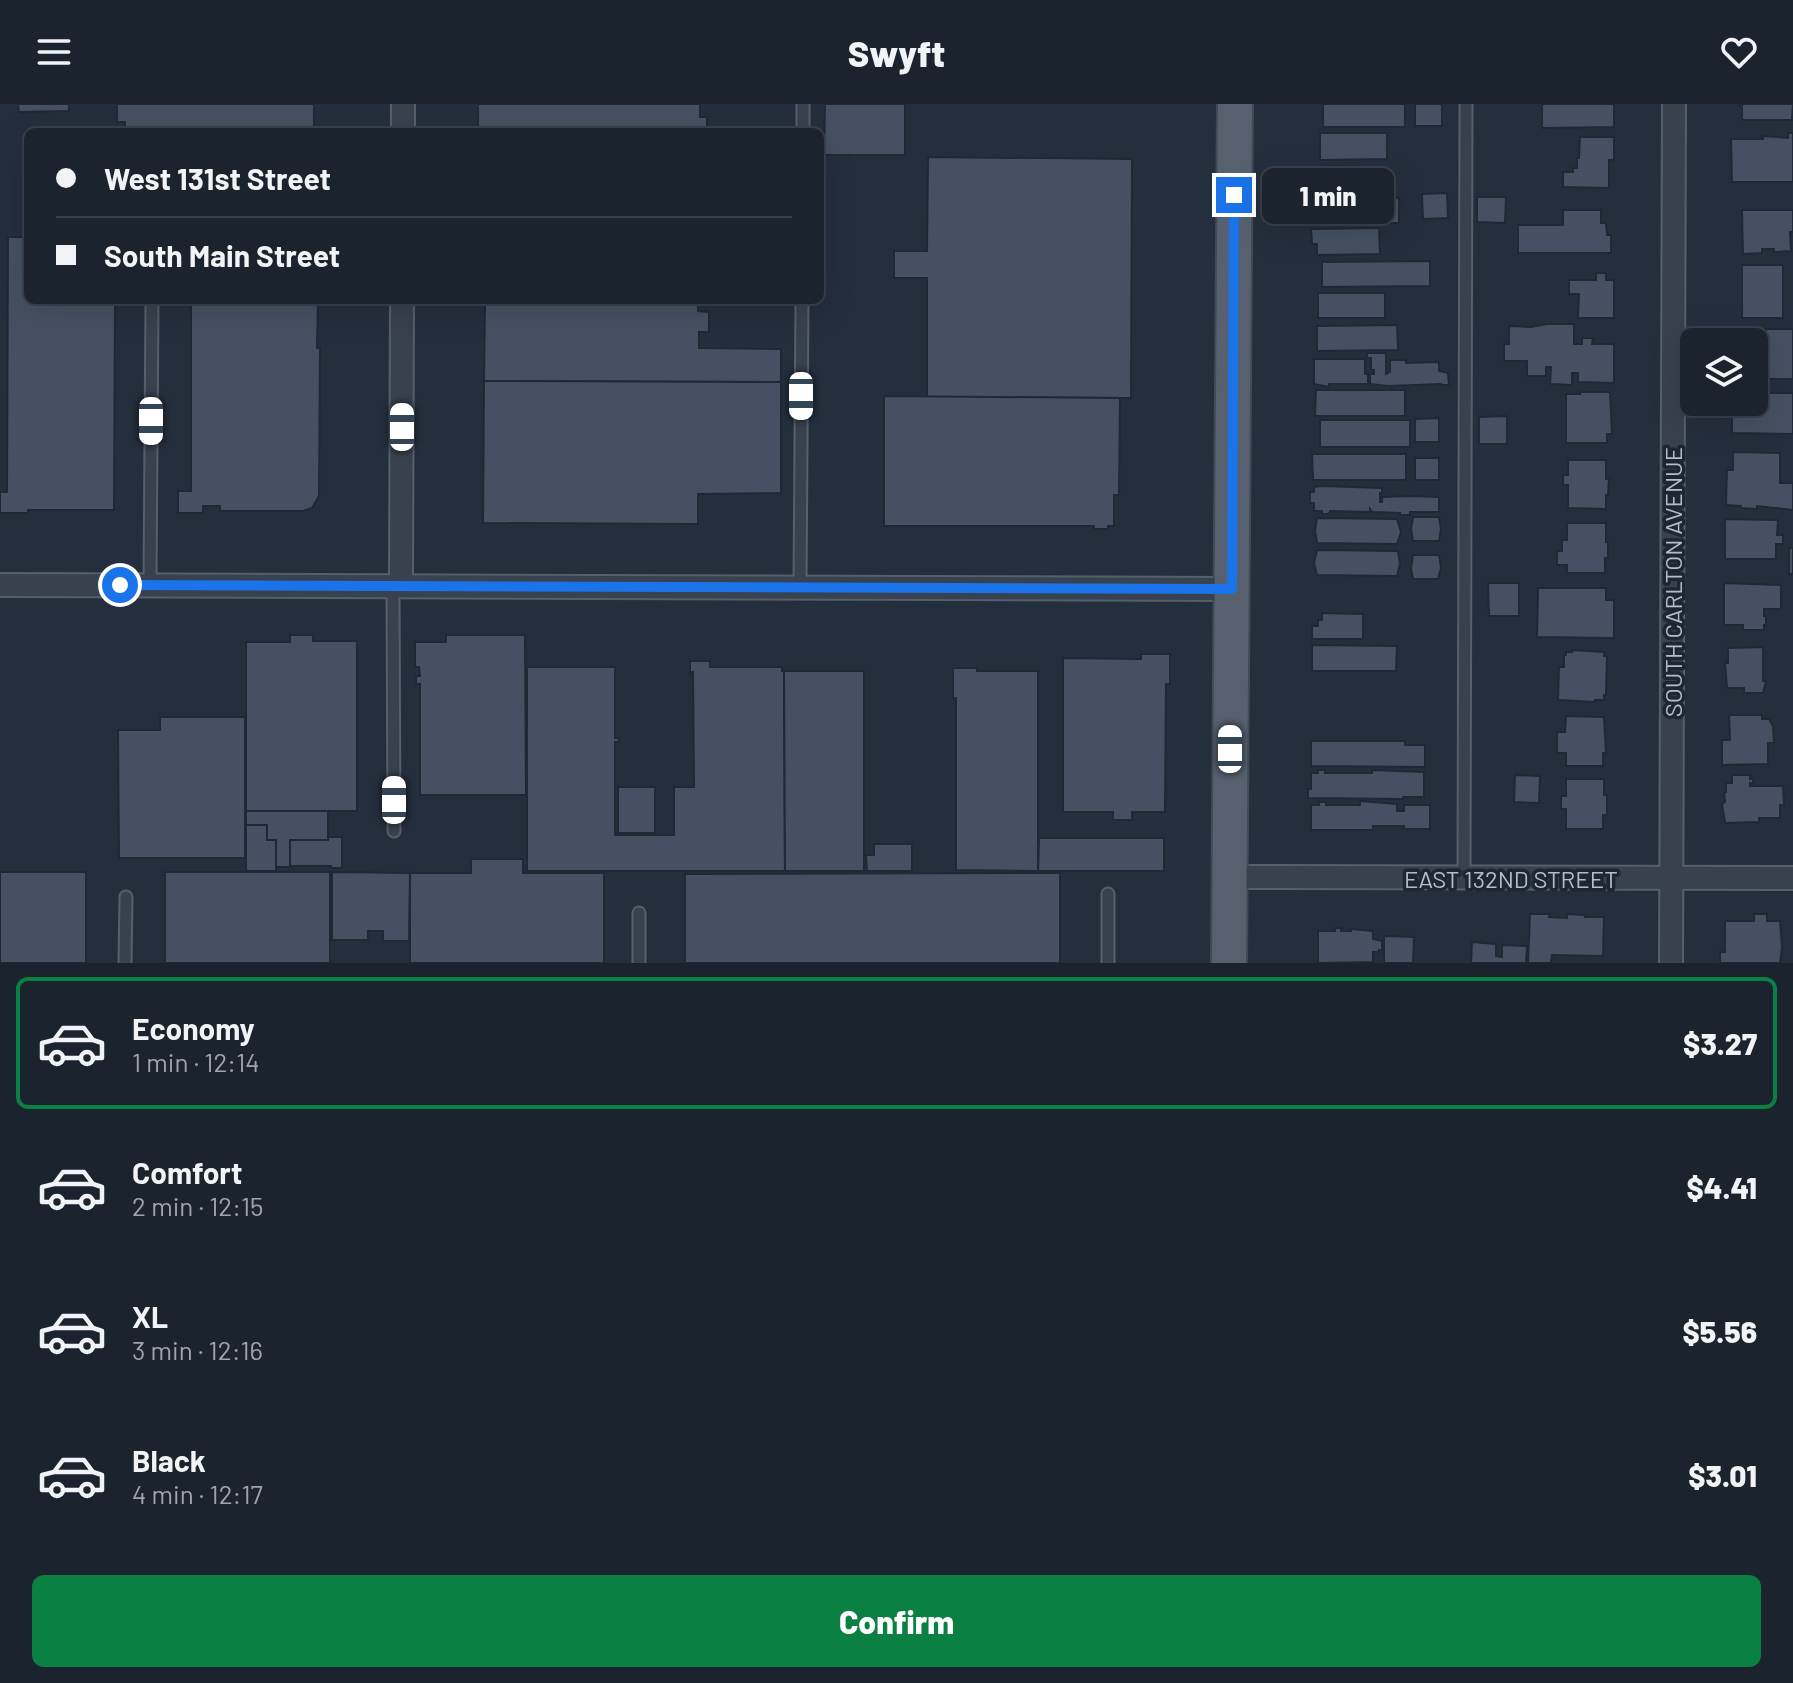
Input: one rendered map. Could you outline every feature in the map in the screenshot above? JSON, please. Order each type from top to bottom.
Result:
[{"type":"main road","points":[[1229,963],[1235,104]]},
{"type":"street","points":[[403,104],[403,128]]},
{"type":"street","name":"SOUTH CARLTON AVENUE","points":[[1671,963],[1674,104]]},
{"type":"street","points":[[397,586],[402,304]]},
{"type":"street","points":[[0,585],[1232,589]]},
{"type":"street","name":"EAST 132ND STREET","points":[[1229,877],[1793,878]]},
{"type":"lane","points":[[803,104],[803,128]]},
{"type":"lane","points":[[1464,878],[1466,104]]},
{"type":"lane","points":[[150,585],[152,304]]},
{"type":"lane","points":[[800,588],[802,304]]},
{"type":"lane","points":[[394,831],[397,586]]},
{"type":"lane","points":[[1108,894],[1108,963]]},
{"type":"lane","points":[[125,963],[126,897]]},
{"type":"lane","points":[[639,913],[639,963]]},
{"type":"building","points":[[18,104],[69,104],[69,111],[19,112]]},
{"type":"building","points":[[117,104],[314,104],[314,128],[125,128],[125,122],[117,122]]},
{"type":"building","points":[[478,104],[700,104],[700,117],[707,117],[707,128],[478,128]]},
{"type":"building","points":[[825,104],[905,104],[905,155],[824,155]]},
{"type":"building","points":[[1323,104],[1405,104],[1405,127],[1323,127]]},
{"type":"building","points":[[1415,104],[1442,104],[1442,126],[1415,126]]},
{"type":"building","points":[[1542,104],[1614,104],[1614,127],[1542,128]]},
{"type":"building","points":[[1740,104],[1793,104],[1792,120],[1742,120]]},
{"type":"building","points":[[1320,133],[1387,133],[1387,159],[1320,160]]},
{"type":"building","points":[[1788,133],[1793,133],[1793,182],[1732,182],[1731,139],[1763,139],[1763,136],[1788,138]]},
{"type":"building","points":[[1580,137],[1614,137],[1614,160],[1609,160],[1609,188],[1563,187],[1563,172],[1573,172],[1573,168],[1577,168]]},
{"type":"building","points":[[928,157],[1132,159],[1131,398],[927,397],[927,278],[894,278],[894,251],[927,251]]},
{"type":"building","points":[[1320,193],[1335,193],[1335,199],[1399,198],[1399,223],[1316,223],[1316,199],[1320,199]]},
{"type":"building","points":[[1447,193],[1448,218],[1423,219],[1422,194]]},
{"type":"building","points":[[1477,197],[1506,197],[1505,223],[1477,222]]},
{"type":"building","points":[[1563,210],[1601,210],[1601,223],[1606,223],[1607,235],[1611,235],[1611,253],[1518,253],[1518,225],[1563,225]]},
{"type":"building","points":[[1742,210],[1793,210],[1791,251],[1762,249],[1762,253],[1743,254]]},
{"type":"building","points":[[1379,228],[1380,254],[1317,255],[1317,244],[1312,244],[1311,229]]},
{"type":"building","points":[[8,237],[24,237],[24,304],[115,304],[114,510],[0,513],[0,492],[7,492]]},
{"type":"building","points":[[1430,261],[1430,286],[1322,287],[1322,262]]},
{"type":"building","points":[[1742,265],[1783,265],[1783,318],[1742,318]]},
{"type":"building","points":[[1596,273],[1606,273],[1606,280],[1614,280],[1614,318],[1578,318],[1579,294],[1569,294],[1569,280],[1596,280]]},
{"type":"building","points":[[1318,293],[1385,293],[1385,318],[1318,318]]},
{"type":"building","points":[[191,304],[318,304],[319,496],[312,508],[303,511],[220,511],[220,506],[203,506],[203,513],[178,513],[178,491],[191,491]]},
{"type":"building","points":[[485,304],[698,304],[698,311],[709,312],[709,332],[699,332],[699,348],[781,349],[781,382],[484,381]]},
{"type":"building","points":[[1574,324],[1574,344],[1582,344],[1582,338],[1593,338],[1592,344],[1614,344],[1614,383],[1578,382],[1578,373],[1572,373],[1572,385],[1550,384],[1551,367],[1546,367],[1546,376],[1527,376],[1527,361],[1504,361],[1504,344],[1509,344],[1509,326]]},
{"type":"building","points":[[1397,325],[1398,350],[1317,351],[1317,326]]},
{"type":"building","points":[[1768,329],[1793,329],[1793,379],[1768,379]]},
{"type":"building","points":[[1367,353],[1386,353],[1386,374],[1390,372],[1390,360],[1439,362],[1439,371],[1448,373],[1449,385],[1370,384],[1370,374],[1374,374],[1374,370],[1371,370],[1371,358],[1367,358]]},
{"type":"building","points":[[1314,359],[1365,359],[1368,384],[1329,384],[1329,387],[1314,384]]},
{"type":"building","points":[[484,381],[781,382],[781,493],[698,494],[698,524],[483,523]]},
{"type":"building","points":[[1316,390],[1405,390],[1405,416],[1315,416]]},
{"type":"building","points":[[1610,392],[1612,434],[1607,434],[1607,443],[1566,443],[1566,394]]},
{"type":"building","points":[[1768,393],[1793,393],[1793,434],[1732,433],[1732,418],[1725,418],[1768,416]]},
{"type":"building","points":[[884,396],[1120,398],[1119,495],[1114,495],[1114,526],[1094,529],[1094,526],[884,526]]},
{"type":"building","points":[[1507,416],[1507,444],[1479,444],[1479,417]]},
{"type":"building","points":[[1439,418],[1439,442],[1415,442],[1415,419]]},
{"type":"building","points":[[1320,420],[1410,420],[1410,447],[1320,447]]},
{"type":"building","points":[[1733,452],[1780,453],[1780,483],[1793,483],[1793,510],[1726,505],[1727,470],[1733,470]]},
{"type":"building","points":[[1312,454],[1406,454],[1406,480],[1313,480]]},
{"type":"building","points":[[1415,458],[1439,458],[1439,480],[1415,480]]},
{"type":"building","points":[[1568,460],[1606,460],[1606,479],[1609,479],[1606,509],[1568,508],[1568,485],[1563,485],[1563,475],[1568,475]]},
{"type":"building","points":[[1314,487],[1382,488],[1380,502],[1382,497],[1439,497],[1439,512],[1400,515],[1372,512],[1370,509],[1370,512],[1330,511],[1329,514],[1322,514],[1322,511],[1314,511],[1310,492],[1314,492]]},
{"type":"building","points":[[1413,517],[1439,517],[1439,541],[1413,541]]},
{"type":"building","points":[[1317,518],[1397,519],[1401,532],[1397,544],[1317,543]]},
{"type":"building","points":[[1725,519],[1778,520],[1777,535],[1783,535],[1783,544],[1776,544],[1776,559],[1725,559]]},
{"type":"building","points":[[1567,523],[1606,523],[1608,558],[1605,558],[1605,573],[1567,573],[1567,565],[1557,565],[1557,551],[1562,551],[1562,540],[1567,540]]},
{"type":"building","points":[[1789,548],[1793,548],[1793,574],[1789,574]]},
{"type":"building","points":[[1317,550],[1398,551],[1400,564],[1397,576],[1317,575],[1314,563]]},
{"type":"building","points":[[1413,555],[1439,555],[1441,568],[1438,579],[1413,579]]},
{"type":"building","points":[[1488,583],[1519,583],[1519,616],[1489,616]]},
{"type":"building","points":[[1724,583],[1781,585],[1781,609],[1764,609],[1764,630],[1743,630],[1743,625],[1724,625]]},
{"type":"building","points":[[1538,588],[1606,588],[1606,600],[1614,600],[1614,638],[1537,637]]},
{"type":"building","points":[[1322,613],[1363,614],[1363,639],[1312,639],[1312,626],[1318,626]]},
{"type":"building","points":[[290,635],[313,635],[313,641],[357,641],[357,811],[246,811],[246,642],[290,642]]},
{"type":"building","points":[[446,635],[525,635],[526,795],[420,795],[420,684],[416,684],[416,676],[420,676],[419,667],[415,667],[415,642],[446,642]]},
{"type":"building","points":[[1312,645],[1397,646],[1396,671],[1312,671]]},
{"type":"building","points":[[1763,647],[1763,681],[1766,681],[1763,693],[1744,693],[1744,688],[1727,688],[1725,663],[1728,663],[1728,648]]},
{"type":"building","points":[[1572,650],[1604,652],[1607,656],[1604,700],[1558,700],[1559,667],[1564,667],[1564,655]]},
{"type":"building","points":[[1141,654],[1170,654],[1170,684],[1166,684],[1165,812],[1132,812],[1132,820],[1113,820],[1113,812],[1063,812],[1063,658],[1141,659]]},
{"type":"building","points":[[690,661],[710,661],[710,667],[782,667],[784,671],[785,871],[527,871],[527,667],[615,667],[615,738],[619,738],[619,742],[615,742],[615,835],[674,835],[674,787],[694,787],[693,672],[690,673]]},
{"type":"building","points":[[953,668],[1038,671],[1038,871],[956,870],[956,698],[953,698]]},
{"type":"building","points":[[784,671],[864,671],[864,871],[785,871]]},
{"type":"building","points":[[1729,715],[1762,715],[1762,719],[1769,719],[1773,726],[1774,743],[1768,743],[1768,764],[1722,765],[1722,740],[1730,740]]},
{"type":"building","points":[[1566,716],[1604,717],[1606,753],[1603,753],[1603,766],[1566,766],[1566,753],[1557,753],[1557,732],[1565,732]]},
{"type":"building","points":[[160,717],[245,717],[245,858],[119,858],[118,730],[160,730]]},
{"type":"building","points":[[1311,741],[1405,741],[1405,745],[1425,745],[1425,767],[1311,766]]},
{"type":"building","points":[[1318,770],[1325,770],[1325,773],[1372,773],[1372,770],[1424,772],[1424,797],[1308,798],[1311,773],[1318,773]]},
{"type":"building","points":[[1515,775],[1540,776],[1539,803],[1514,802]]},
{"type":"building","points":[[1732,775],[1750,775],[1753,783],[1750,786],[1783,786],[1784,805],[1780,805],[1780,818],[1725,823],[1722,804],[1725,802],[1726,783],[1732,783]]},
{"type":"building","points":[[1566,779],[1604,779],[1607,815],[1603,815],[1603,829],[1566,829],[1566,809],[1561,809],[1561,796],[1566,796]]},
{"type":"building","points":[[618,787],[655,787],[655,833],[618,833]]},
{"type":"building","points":[[1360,801],[1397,804],[1397,811],[1404,811],[1404,805],[1430,805],[1430,829],[1373,826],[1373,830],[1311,830],[1311,805],[1326,802],[1326,805],[1360,805]]},
{"type":"building","points":[[246,811],[328,811],[328,840],[290,840],[290,867],[276,867],[276,840],[267,840],[267,825],[246,825]]},
{"type":"building","points":[[246,825],[267,825],[267,840],[276,840],[276,871],[246,871]]},
{"type":"building","points":[[328,837],[342,837],[342,868],[290,866],[290,840],[328,840]]},
{"type":"building","points":[[1039,838],[1164,838],[1164,871],[1038,871]]},
{"type":"building","points":[[874,844],[912,844],[912,871],[867,871],[866,855],[874,855]]},
{"type":"building","points":[[471,859],[523,859],[523,873],[604,873],[604,963],[410,963],[410,873],[471,873]]},
{"type":"building","points":[[0,872],[86,872],[86,963],[0,963]]},
{"type":"building","points":[[165,872],[330,872],[330,963],[165,963]]},
{"type":"building","points":[[332,872],[410,873],[409,941],[383,941],[383,931],[368,931],[368,940],[332,940]]},
{"type":"building","points":[[1060,873],[1060,963],[685,963],[685,874]]},
{"type":"building","points":[[1530,914],[1567,918],[1567,914],[1604,917],[1603,956],[1552,955],[1551,963],[1528,963]]},
{"type":"building","points":[[1754,914],[1767,914],[1767,921],[1780,921],[1780,963],[1720,963],[1720,952],[1725,952],[1725,921],[1754,921]]},
{"type":"building","points":[[1335,928],[1341,928],[1341,931],[1373,931],[1373,939],[1382,941],[1382,950],[1373,952],[1373,962],[1318,963],[1318,931],[1335,931]]},
{"type":"building","points":[[1384,936],[1414,937],[1413,963],[1384,963]]},
{"type":"building","points":[[1472,942],[1496,944],[1496,956],[1502,957],[1502,945],[1527,946],[1526,963],[1471,963]]},
{"type":"route","points":[[120,585],[1232,589],[1234,195]]}]
